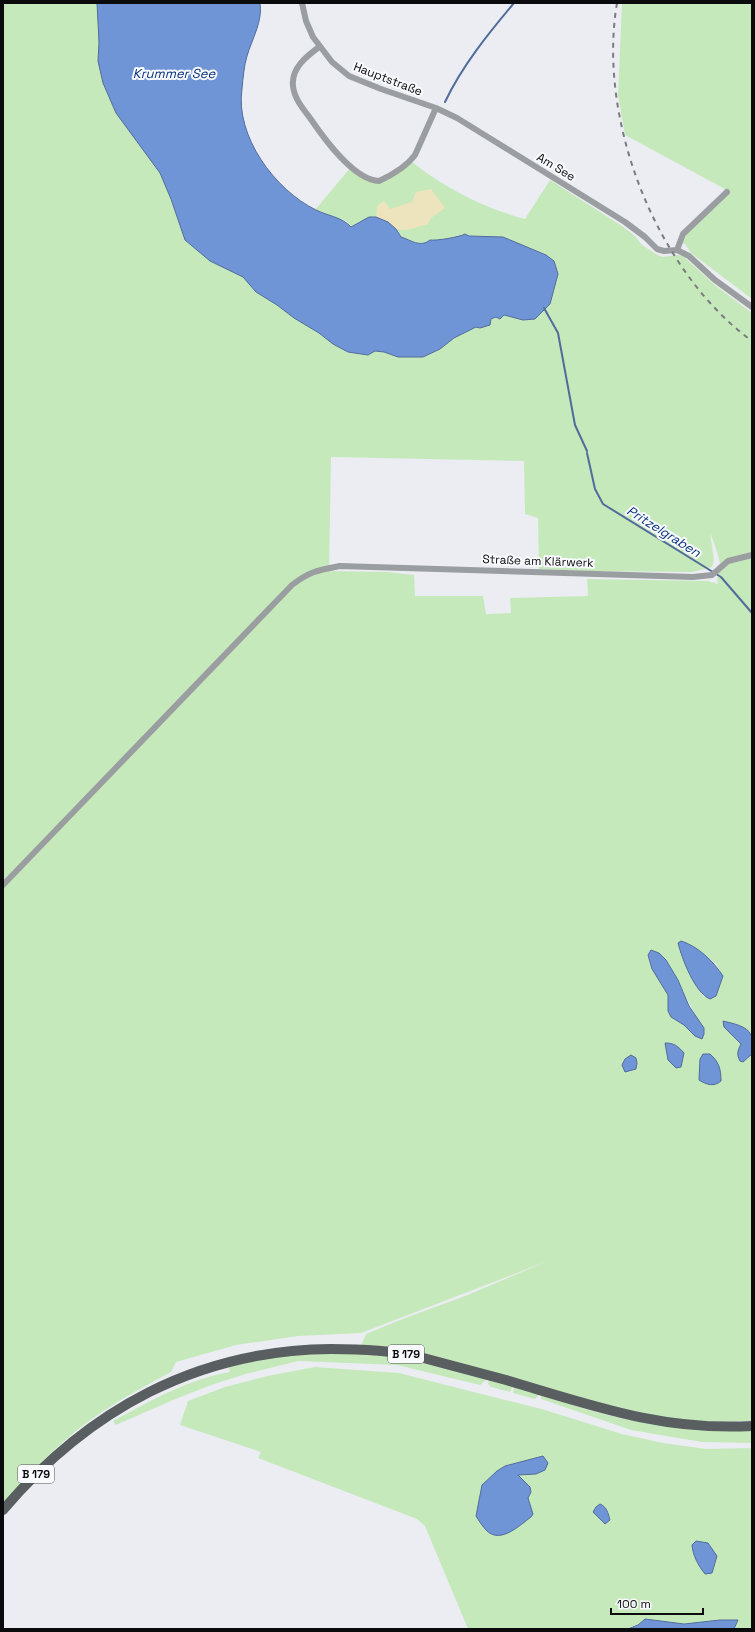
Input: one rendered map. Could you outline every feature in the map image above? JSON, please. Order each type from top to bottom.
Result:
[{"type":"main road","name":"B 179","points":[[3,1510],[43,1467],[90,1427],[121,1407],[157,1388],[197,1371],[231,1361],[272,1352],[309,1349],[362,1349],[413,1355],[589,1406],[641,1419],[694,1426],[752,1426]]},
{"type":"street","name":"Hauptstraße","points":[[302,3],[308,26],[319,46],[341,70],[356,80],[436,108]]},
{"type":"street","points":[[319,46],[297,68],[294,76],[294,94],[340,158],[367,178],[379,181],[411,161],[436,108]]},
{"type":"street","name":"Am See","points":[[436,108],[457,118],[625,222],[645,237],[657,249],[677,250]]},
{"type":"street","points":[[727,192],[683,234],[677,250],[689,256],[715,280],[752,307]]},
{"type":"street","name":"Straße am Klärwerk","points":[[3,885],[292,584],[305,575],[317,570],[340,566],[693,577],[715,573],[728,561],[752,555]]},
{"type":"green space","points":[[3,3],[97,3],[99,42],[98,61],[127,128],[160,173],[171,199],[185,240],[210,261],[243,277],[256,292],[319,333],[333,344],[348,352],[368,355],[375,351],[384,352],[398,357],[440,349],[454,338],[476,327],[480,328],[496,317],[500,319],[504,315],[523,320],[535,319],[550,303],[558,274],[546,255],[503,237],[469,236],[465,234],[430,240],[423,243],[416,243],[401,237],[396,228],[360,221],[351,227],[346,221],[315,210],[351,167],[374,181],[411,161],[437,180],[465,196],[495,209],[525,219],[550,180],[622,226],[635,236],[642,245],[656,254],[662,257],[677,255],[683,256],[716,286],[752,313],[752,1036],[749,1031],[724,1027],[741,1044],[743,1062],[752,1054],[752,1421],[703,1422],[662,1418],[361,1345],[366,1334],[465,1296],[548,1261],[361,1333],[298,1336],[236,1345],[176,1362],[171,1372],[113,1405],[77,1430],[38,1465],[3,1504]],"holes":[[[331,457],[524,461],[525,514],[538,518],[539,569],[692,572],[712,567],[714,560],[710,533],[720,564],[717,578],[718,584],[708,581],[587,579],[588,596],[510,598],[511,613],[486,614],[483,596],[415,596],[414,575],[387,572],[329,571]],[[688,943],[716,964],[723,976],[716,996],[704,997],[693,980],[681,955]],[[666,960],[703,1028],[695,1036],[684,1025],[671,1017],[668,1011],[668,995],[652,969]]]},
{"type":"green space","points":[[622,3],[752,3],[752,299],[691,253],[685,244],[682,243],[689,230],[728,194],[723,188],[625,135],[618,95]]},
{"type":"green space","points":[[337,1352],[391,1356],[445,1366],[492,1379],[584,1409],[631,1420],[691,1428],[721,1430],[752,1429],[752,1443],[702,1442],[631,1430],[541,1399],[541,1396],[539,1395],[535,1399],[513,1393],[514,1388],[512,1388],[510,1392],[491,1387],[488,1384],[489,1380],[487,1379],[480,1385],[397,1365],[298,1361],[214,1384],[116,1425],[113,1421],[184,1385],[214,1375],[230,1372],[228,1365],[282,1356]]},
{"type":"green space","points":[[315,1367],[399,1373],[545,1410],[622,1434],[663,1443],[706,1449],[752,1448],[752,1629],[734,1629],[737,1620],[720,1620],[684,1624],[645,1619],[638,1625],[628,1629],[468,1629],[425,1526],[417,1519],[258,1458],[261,1452],[180,1425],[188,1401],[225,1387],[267,1376]],"holes":[[[543,1456],[518,1475],[530,1487],[531,1492],[528,1498],[488,1532],[476,1516],[482,1485],[497,1471],[505,1466]],[[607,1510],[610,1520],[605,1524],[593,1512]]]},
{"type":"sand","points":[[431,189],[445,208],[431,218],[428,224],[407,230],[396,229],[388,222],[376,217],[377,206],[384,201],[390,209],[412,202],[416,192]]},
{"type":"water","name":"Krummer See","points":[[97,3],[260,3],[261,10],[259,23],[245,64],[241,107],[245,125],[261,160],[286,189],[301,201],[316,210],[339,219],[351,227],[369,217],[376,217],[388,222],[396,229],[401,237],[416,243],[423,243],[430,240],[465,234],[469,236],[503,237],[546,255],[554,261],[558,274],[550,304],[535,319],[523,320],[504,315],[500,319],[496,317],[491,319],[490,325],[480,328],[476,327],[454,338],[440,349],[423,357],[398,357],[384,352],[375,351],[368,355],[348,352],[333,344],[319,333],[256,292],[243,277],[210,261],[185,240],[171,199],[160,173],[116,113],[103,83],[98,61],[99,42]]},
{"type":"water","points":[[681,941],[687,943],[705,955],[723,976],[716,996],[710,999],[704,996],[694,983],[680,950],[678,943]]},
{"type":"water","points":[[651,950],[659,953],[666,960],[678,980],[689,1006],[704,1028],[702,1039],[695,1036],[684,1025],[671,1017],[668,1011],[668,995],[652,969],[648,955]]},
{"type":"water","points":[[723,1021],[743,1027],[752,1037],[752,1054],[743,1062],[740,1061],[738,1054],[741,1044],[724,1027]]},
{"type":"water","points":[[665,1043],[676,1045],[684,1053],[681,1067],[676,1068],[668,1060]]},
{"type":"water","points":[[703,1054],[710,1054],[716,1060],[720,1069],[721,1081],[716,1084],[710,1085],[699,1080],[700,1059]]},
{"type":"water","points":[[631,1055],[636,1058],[636,1069],[625,1072],[622,1065],[625,1059]]},
{"type":"water","points":[[543,1456],[548,1463],[545,1470],[536,1474],[518,1475],[530,1487],[531,1492],[528,1498],[533,1514],[531,1517],[510,1532],[504,1534],[492,1534],[487,1531],[476,1516],[482,1485],[497,1471],[505,1466]]},
{"type":"water","points":[[600,1504],[606,1509],[610,1520],[605,1524],[593,1512]]},
{"type":"water","points":[[696,1541],[708,1543],[717,1556],[712,1573],[705,1574],[696,1560],[692,1545]]},
{"type":"water","points":[[645,1619],[684,1624],[720,1620],[738,1620],[734,1629],[628,1629],[638,1625]]},
{"type":"waterway","points":[[445,102],[467,63],[485,38],[514,3]]},
{"type":"waterway","name":"Pritzelgraben","points":[[544,308],[558,333],[575,425],[587,451]]},
{"type":"waterway","name":"Pritzelgraben","points":[[587,453],[595,489],[603,504],[721,577],[752,613]]},
{"type":"railway","points":[[617,3],[613,48],[616,95],[626,143],[641,190],[662,234],[688,275],[718,311],[752,341]]}]
